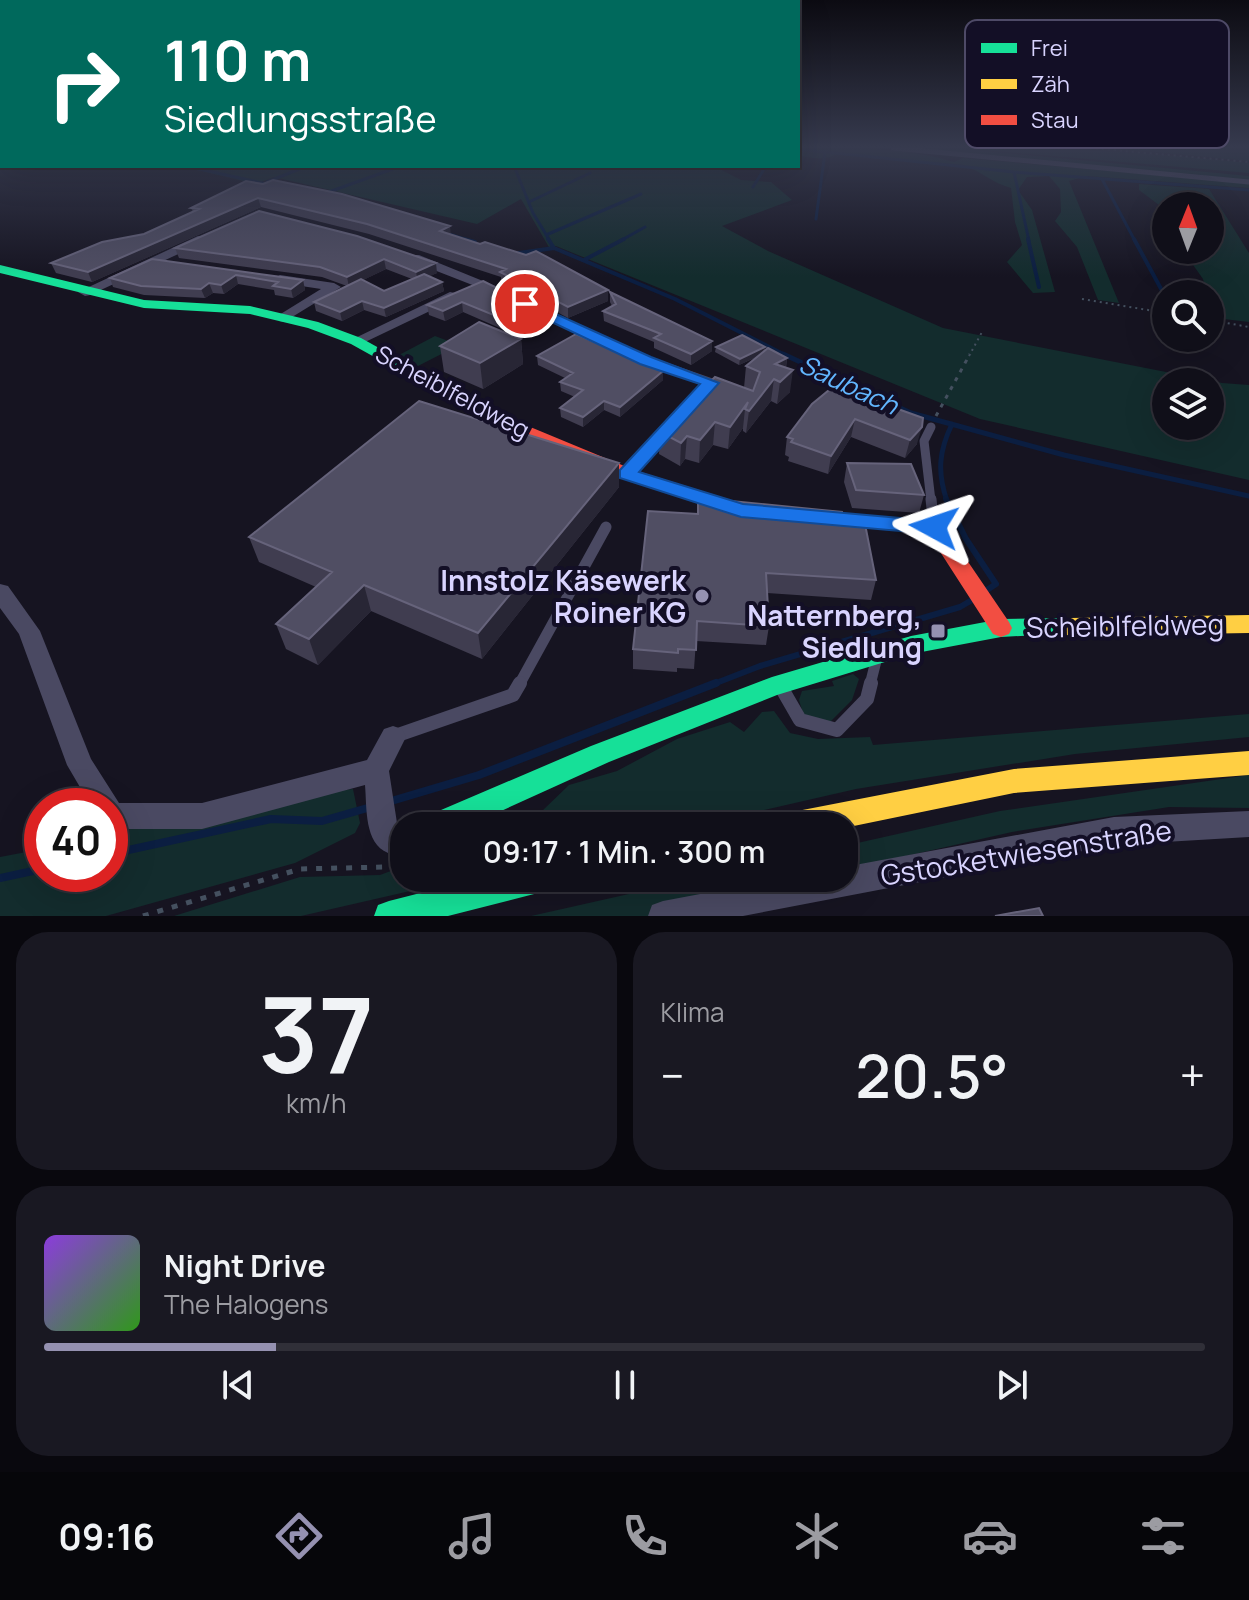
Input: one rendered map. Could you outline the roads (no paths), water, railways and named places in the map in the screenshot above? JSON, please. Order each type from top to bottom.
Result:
[{"type":"street","points":[[85,292],[218,231]]},
{"type":"street","points":[[394,250],[482,281],[569,327],[646,360],[711,383],[627,474]]},
{"type":"street","points":[[153,260],[183,265]]},
{"type":"street","name":"Scheiblfeldweg","points":[[0,269],[144,304],[250,310],[356,341],[479,410],[627,474],[756,512]]},
{"type":"street","points":[[258,276],[334,287],[284,318]]},
{"type":"street","points":[[356,341],[482,281]]},
{"type":"street","points":[[786,514],[934,527]]},
{"type":"street","name":"Scheiblfeldweg","points":[[934,527],[1001,628]]},
{"type":"street","points":[[0,592],[29,631],[80,765],[95,788]]},
{"type":"street","name":"Scheiblfeldweg","points":[[469,812],[600,754],[780,684],[878,653],[1001,628],[1249,624]]},
{"type":"street","points":[[390,838],[379,793],[393,737]]},
{"type":"street","points":[[858,812],[1014,781],[1249,763]]},
{"type":"street","points":[[128,817],[202,816],[379,793]]},
{"type":"street","name":"Gstocketwiesenstraße","points":[[663,916],[1114,831],[1249,824]]},
{"type":"street","points":[[389,916],[483,892]]},
{"type":"lane","points":[[931,427],[924,441],[934,527]]},
{"type":"lane","points":[[393,737],[513,695],[606,527]]},
{"type":"lane","points":[[780,684],[791,712],[810,728],[837,730],[867,699],[878,653]]},
{"type":"waterway","points":[[326,193],[332,191]]},
{"type":"waterway","name":"Saubach","points":[[524,191],[546,235]]},
{"type":"waterway","points":[[529,202],[553,191]]},
{"type":"waterway","points":[[816,219],[820,191]]},
{"type":"waterway","points":[[1018,191],[1029,241]]},
{"type":"waterway","points":[[1108,191],[1135,241]]},
{"type":"waterway","points":[[546,235],[641,194]]},
{"type":"waterway","points":[[620,241],[645,227]]},
{"type":"waterway","points":[[446,233],[469,240]]},
{"type":"waterway","name":"Saubach","points":[[546,235],[550,241]]},
{"type":"waterway","points":[[464,239],[469,240]]},
{"type":"waterway","name":"Saubach","points":[[548,239],[554,248]]},
{"type":"waterway","points":[[584,260],[624,239]]},
{"type":"waterway","points":[[1028,239],[1039,287]]},
{"type":"waterway","points":[[1134,239],[1156,280]]},
{"type":"waterway","points":[[469,240],[475,242]]},
{"type":"waterway","points":[[519,253],[554,248]]},
{"type":"waterway","name":"Saubach","points":[[554,248],[675,299],[784,354]]},
{"type":"waterway","name":"Saubach","points":[[784,354],[911,413],[952,424]]},
{"type":"waterway","points":[[947,501],[941,462],[952,424]]},
{"type":"waterway","name":"Saubach","points":[[952,424],[1064,455],[1249,496]]},
{"type":"waterway","points":[[947,501],[966,539],[996,584],[987,590]]},
{"type":"waterway","points":[[711,685],[760,666],[960,607],[972,600]]},
{"type":"waterway","points":[[388,802],[479,775],[716,683]]},
{"type":"waterway","points":[[128,850],[271,819],[322,821],[371,807]]},
{"type":"waterway","points":[[0,878],[24,873]]},
{"type":"place","name":"Innstolz Käsewerk Roiner KG","points":[[702,596]]},
{"type":"place","name":"Natternberg, Siedlung","points":[[938,631]]}]
